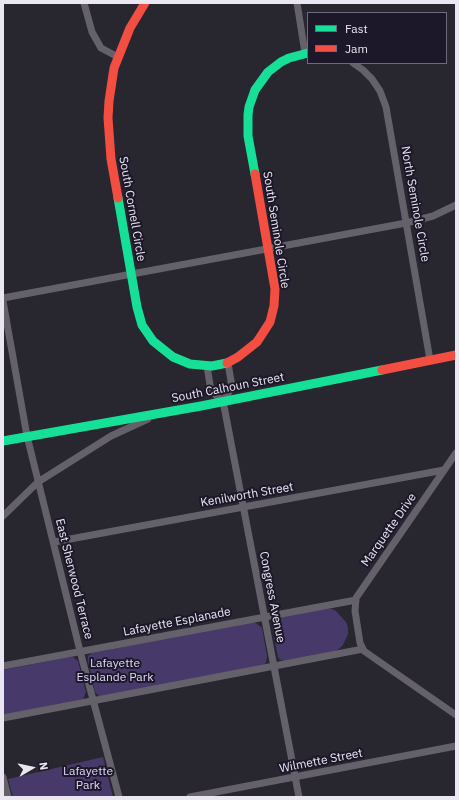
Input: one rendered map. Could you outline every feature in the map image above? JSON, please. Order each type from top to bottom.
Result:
[{"type":"street","points":[[84,3],[92,32],[101,48],[118,57]]},
{"type":"street","name":"South Cornell Circle","points":[[145,3],[130,28],[118,57],[114,68],[109,101],[109,139],[139,317],[152,340],[165,352],[177,359],[190,364],[207,366],[218,366],[228,363]]},
{"type":"street","points":[[297,3],[307,53]]},
{"type":"street","name":"South Seminole Circle","points":[[228,363],[238,358],[252,347],[262,335],[270,322],[274,306],[275,293],[248,136],[247,124],[249,106],[259,83],[268,72],[289,58],[307,53]]},
{"type":"street","name":"North Seminole Circle","points":[[354,64],[372,79],[383,98],[430,360]]},
{"type":"street","points":[[3,298],[406,223],[433,216],[456,205]]},
{"type":"street","name":"East Sherwood Terrace","points":[[3,301],[26,436],[54,542],[80,651],[119,797]]},
{"type":"street","name":"South Calhoun Street","points":[[3,441],[223,401],[456,355]]},
{"type":"street","points":[[207,366],[211,391],[223,401],[232,387],[228,363]]},
{"type":"street","name":"Congress Avenue","points":[[223,401],[299,797]]},
{"type":"street","points":[[3,516],[38,482],[111,436],[159,413]]},
{"type":"street","points":[[107,423],[111,436]]},
{"type":"street","name":"Marquette Drive","points":[[356,600],[456,453]]},
{"type":"street","name":"Kenilworth Street","points":[[54,542],[444,470]]},
{"type":"street","points":[[356,600],[354,611],[360,643],[363,649],[456,715]]},
{"type":"street","name":"Lafayette Esplanade","points":[[3,666],[356,600]]},
{"type":"street","points":[[3,718],[363,649]]},
{"type":"street","name":"Wilmette Street","points":[[190,797],[456,746]]},
{"type":"street","points":[[3,777],[8,797]]},
{"type":"green space","points":[[325,608],[336,611],[346,622],[348,634],[343,645],[333,652],[285,661],[280,660],[278,657],[272,626],[274,619]]},
{"type":"green space","name":"Lafayette Esplande Park","points":[[254,622],[262,628],[267,656],[266,663],[263,665],[106,696],[99,696],[95,692],[88,661],[88,656],[92,653]]},
{"type":"green space","name":"Lafayette Esplande Park","points":[[73,657],[78,661],[86,692],[83,699],[3,715],[3,670]]},
{"type":"green space","name":"Lafayette Park","points":[[103,757],[113,797],[13,797],[8,779]]},
{"type":"traffic: fast","points":[[255,174],[248,136],[249,107],[255,90],[268,72],[281,62],[289,58],[307,53]]},
{"type":"traffic: fast","points":[[118,198],[137,307],[142,325],[153,341],[173,357],[190,364],[212,366],[227,363]]},
{"type":"traffic: fast","points":[[3,441],[201,406],[382,370]]},
{"type":"traffic: jam","points":[[118,198],[111,159],[108,118],[109,101],[114,68],[130,28],[145,3]]},
{"type":"traffic: jam","points":[[227,363],[238,357],[257,342],[270,322],[274,306],[275,289],[255,174]]},
{"type":"traffic: jam","points":[[382,370],[456,355]]}]
